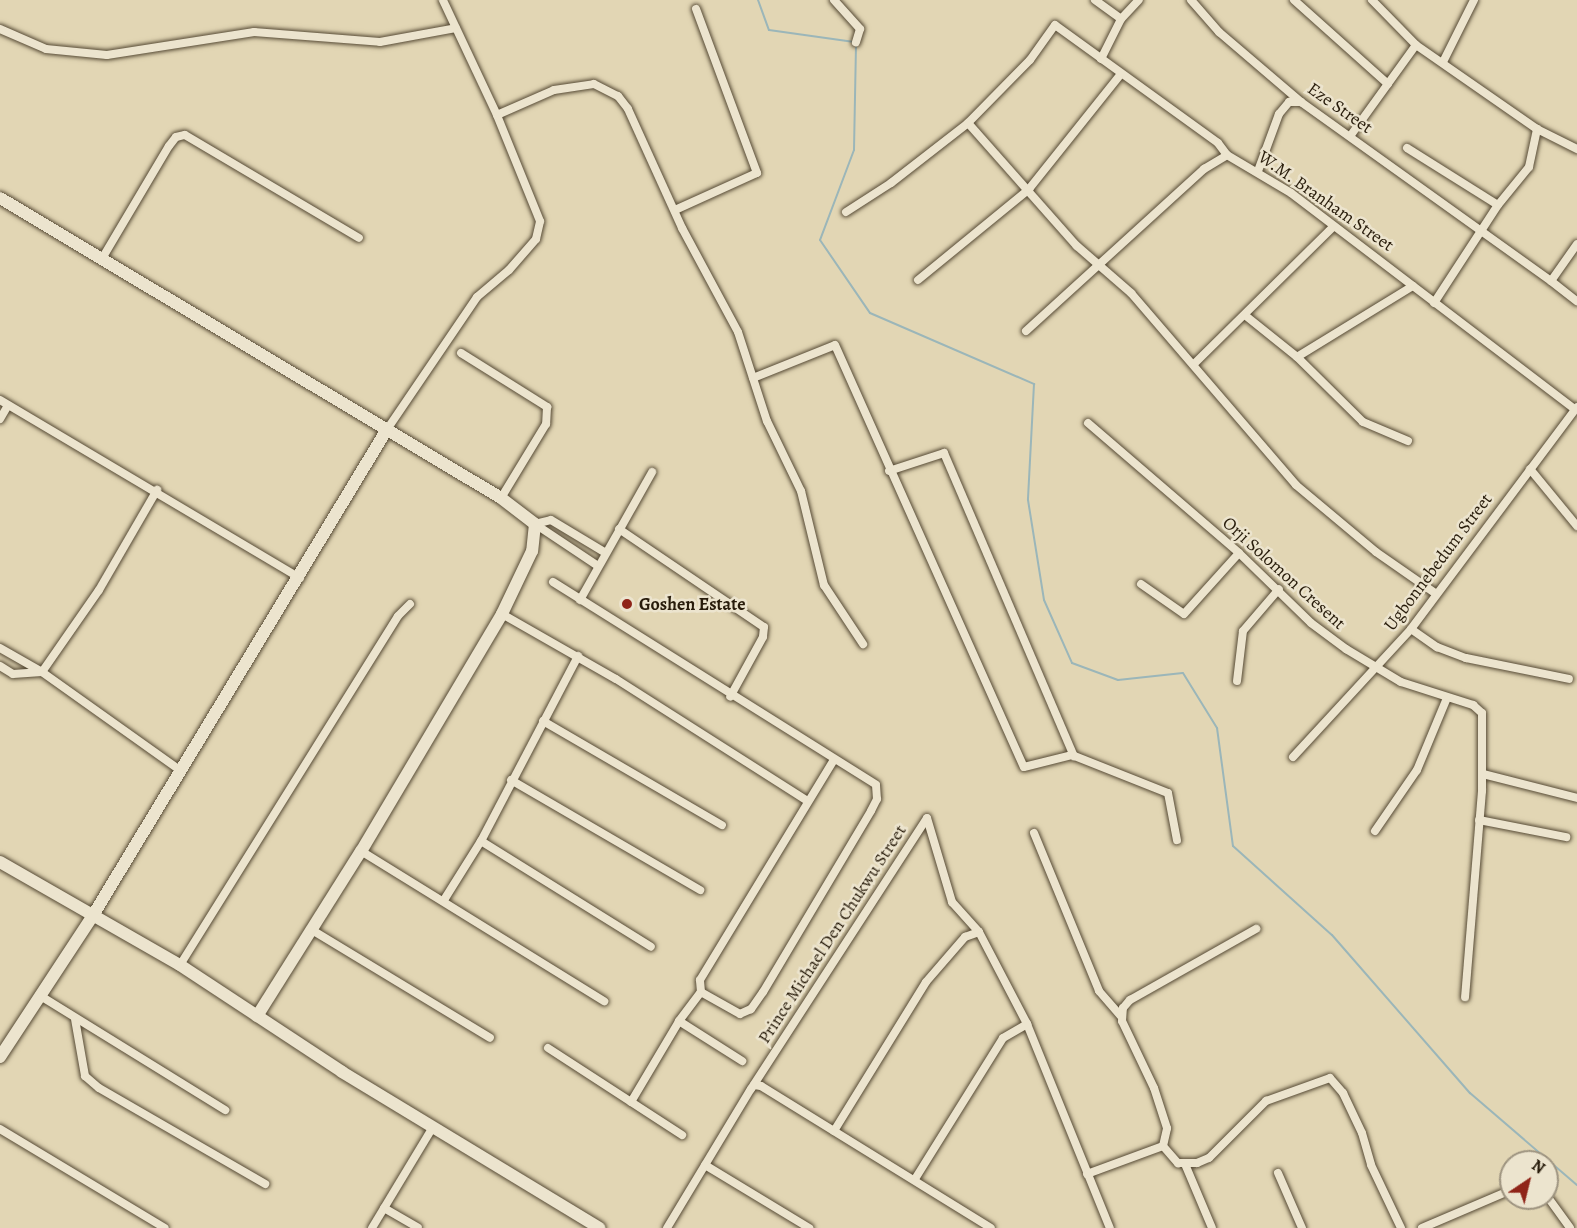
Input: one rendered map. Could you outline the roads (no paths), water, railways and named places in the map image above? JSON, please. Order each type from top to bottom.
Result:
[{"type":"main road","points":[[0,198],[103,257],[386,431],[501,498],[535,524],[532,551],[502,614],[361,851],[258,1016]]},
{"type":"main road","points":[[0,1057],[92,917],[180,770],[300,578],[386,431]]},
{"type":"main road","points":[[0,862],[92,917],[180,965],[433,1127],[600,1228]]},
{"type":"street","points":[[386,431],[477,297],[509,270],[536,239],[540,222],[497,115],[443,0]]},
{"type":"street","points":[[834,0],[860,29],[856,42]]},
{"type":"street","points":[[1095,0],[1121,19]]},
{"type":"street","points":[[1101,59],[1119,30],[1121,19],[1139,0]]},
{"type":"street","name":"Eze Street","points":[[1191,0],[1219,32],[1301,102],[1351,135],[1435,200],[1482,228],[1577,301]]},
{"type":"street","points":[[1294,0],[1388,84]]},
{"type":"street","points":[[1371,0],[1416,45],[1537,129],[1577,148]]},
{"type":"street","points":[[1443,62],[1474,0]]},
{"type":"street","points":[[675,210],[757,173],[696,9]]},
{"type":"street","name":"W.M. Branham Street","points":[[968,123],[1030,60],[1055,24],[1120,75],[1218,143],[1227,155],[1258,171],[1576,408]]},
{"type":"street","points":[[0,29],[46,49],[107,55],[254,32],[380,42],[456,28]]},
{"type":"street","points":[[1351,135],[1416,45]]},
{"type":"street","points":[[918,280],[1029,189],[1120,75]]},
{"type":"street","points":[[497,115],[554,90],[573,85],[594,84],[618,96],[628,110],[675,210],[738,332],[775,440],[791,464],[801,491],[824,585],[863,644]]},
{"type":"street","points":[[1258,171],[1279,114],[1289,102],[1301,102]]},
{"type":"street","points":[[846,212],[891,183],[968,123],[1029,189],[1077,246],[1131,293],[1296,485],[1376,552],[1435,593]]},
{"type":"street","points":[[1434,303],[1498,204],[1529,167],[1537,129]]},
{"type":"street","points":[[103,257],[169,146],[176,137],[185,135],[358,238]]},
{"type":"street","points":[[1407,148],[1498,204]]},
{"type":"street","points":[[1026,331],[1204,169],[1227,155]]},
{"type":"street","points":[[1194,364],[1246,316],[1333,227]]},
{"type":"street","points":[[1551,281],[1577,244]]},
{"type":"street","points":[[1297,357],[1413,286]]},
{"type":"street","points":[[1246,316],[1297,357],[1363,422],[1408,441]]},
{"type":"street","points":[[753,378],[835,345],[889,471],[1024,767],[1074,756],[1168,793],[1177,840]]},
{"type":"street","points":[[461,353],[547,407],[546,424],[501,498]]},
{"type":"street","points":[[0,419],[4,402],[157,490],[300,578]]},
{"type":"street","name":"Ugbonnebedum Street","points":[[1293,757],[1375,664],[1411,629],[1435,593],[1576,408]]},
{"type":"street","name":"Orji Solomon Cresent","points":[[1088,423],[1239,553],[1279,589],[1311,623],[1346,649],[1375,664],[1401,682],[1473,705],[1482,713],[1483,774],[1465,997]]},
{"type":"street","points":[[889,471],[944,453],[1074,756]]},
{"type":"street","points":[[1530,470],[1577,526]]},
{"type":"street","points":[[580,600],[652,472]]},
{"type":"street","points":[[42,672],[99,590],[157,490]]},
{"type":"street","points":[[535,524],[551,520],[606,552]]},
{"type":"street","points":[[535,524],[598,566]]},
{"type":"street","points":[[619,529],[764,627],[763,638],[730,697]]},
{"type":"street","points":[[1141,584],[1184,614],[1239,553]]},
{"type":"street","points":[[553,582],[730,697],[834,759],[876,785],[877,799],[872,812],[751,1009],[740,1014],[701,992],[699,986],[704,973],[806,800],[834,759]]},
{"type":"street","points":[[1237,681],[1243,631],[1279,589]]},
{"type":"street","points":[[180,965],[398,616],[410,604]]},
{"type":"street","points":[[502,614],[578,656],[806,800]]},
{"type":"street","points":[[1411,629],[1437,647],[1466,657],[1569,679]]},
{"type":"street","points":[[0,648],[42,672],[180,770]]},
{"type":"street","points":[[444,900],[481,841],[578,656]]},
{"type":"street","points":[[0,666],[13,674],[42,672]]},
{"type":"street","points":[[1375,831],[1417,770],[1447,698]]},
{"type":"street","points":[[543,721],[723,825]]},
{"type":"street","points":[[1483,774],[1577,798]]},
{"type":"street","points":[[511,780],[700,890]]},
{"type":"street","name":"Prince Michael Den Chukwu Street","points":[[754,1085],[927,818],[952,902],[979,932],[1027,1024],[1110,1228]]},
{"type":"street","points":[[1479,820],[1566,837]]},
{"type":"street","points":[[1034,833],[1100,991],[1121,1016],[1163,1118],[1167,1134],[1163,1146]]},
{"type":"street","points":[[481,841],[651,947]]},
{"type":"street","points":[[361,851],[444,900],[604,1001]]},
{"type":"street","points":[[1121,1016],[1130,999],[1256,928]]},
{"type":"street","points":[[312,930],[490,1038]]},
{"type":"street","points":[[834,1131],[926,982],[965,937],[979,932]]},
{"type":"street","points":[[631,1102],[679,1021],[701,992]]},
{"type":"street","points":[[39,995],[225,1110]]},
{"type":"street","points":[[75,1019],[86,1076],[99,1088],[265,1184]]},
{"type":"street","points":[[679,1021],[742,1060]]},
{"type":"street","points":[[915,1179],[1003,1038],[1027,1024]]},
{"type":"street","points":[[548,1048],[682,1135]]},
{"type":"street","points":[[1163,1146],[1173,1159],[1185,1164],[1209,1158],[1266,1101],[1330,1078],[1343,1093],[1362,1133],[1371,1165],[1401,1228]]},
{"type":"street","points":[[667,1228],[754,1085],[761,1086],[991,1228]]},
{"type":"street","points":[[372,1228],[433,1127]]},
{"type":"street","points":[[0,1129],[165,1228]]},
{"type":"street","points":[[1087,1174],[1163,1146]]},
{"type":"street","points":[[1185,1164],[1212,1228]]},
{"type":"street","points":[[705,1165],[808,1228]]},
{"type":"street","points":[[1278,1173],[1302,1228]]},
{"type":"street","points":[[1422,1228],[1499,1195]]},
{"type":"street","points":[[384,1208],[417,1228]]},
{"type":"street","points":[[1557,1210],[1570,1228]]},
{"type":"waterway","points":[[758,0],[769,30],[854,42]]},
{"type":"waterway","points":[[856,45],[854,150],[820,240],[870,313],[1034,384],[1028,500],[1044,600],[1072,663],[1118,680],[1183,673],[1217,728],[1233,846],[1332,935],[1470,1093],[1577,1185]]},
{"type":"place","name":"Goshen Estate","points":[[627,604]]}]
